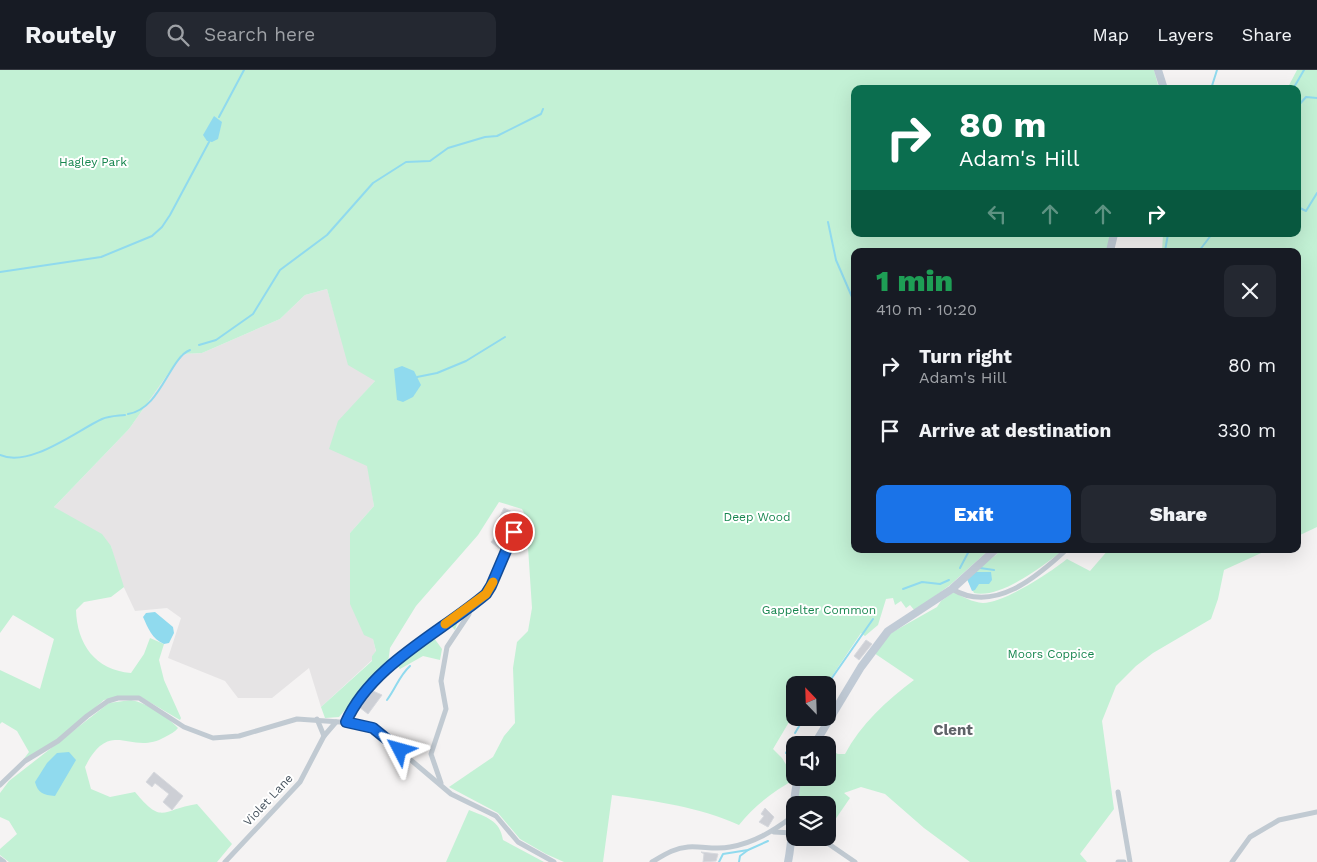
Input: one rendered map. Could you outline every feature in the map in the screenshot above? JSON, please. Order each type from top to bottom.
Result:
[{"type":"street","points":[[1158,70],[1163,85]]},
{"type":"street","points":[[346,722],[353,708],[382,673],[470,607],[491,586],[514,532]]},
{"type":"street","points":[[819,736],[861,667],[888,630],[952,589],[992,553]]},
{"type":"street","points":[[952,589],[973,597],[996,596],[1036,577],[1063,553]]},
{"type":"street","points":[[441,784],[431,754],[446,709],[441,681],[447,647],[469,614],[470,607]]},
{"type":"street","points":[[454,618],[462,625]]},
{"type":"street","points":[[0,785],[24,761],[58,741],[108,701],[118,698],[139,698],[184,727],[213,738],[239,736],[297,719],[346,722],[373,728],[451,794],[496,816],[518,842],[554,862]]},
{"type":"street","points":[[317,719],[324,736]]},
{"type":"street","name":"Violet Lane","points":[[225,862],[300,782],[324,736],[336,722]]},
{"type":"street","points":[[1118,792],[1130,862]]},
{"type":"street","points":[[1232,862],[1250,837],[1279,820],[1317,812]]},
{"type":"street","points":[[652,862],[673,850],[688,847],[731,847],[773,832],[786,822]]},
{"type":"street","points":[[773,832],[786,833]]},
{"type":"street","points":[[788,862],[791,846]]},
{"type":"street","points":[[832,846],[855,862]]},
{"type":"street","points":[[0,859],[4,862]]},
{"type":"street","points":[[1118,862],[1124,862]]},
{"type":"shaded area","points":[[327,289],[338,326],[375,381],[359,399],[374,506],[350,533],[376,652],[372,656],[372,660],[321,707],[309,668],[272,698],[238,698],[225,681],[168,658],[181,618],[167,608],[135,611],[119,577],[111,546],[54,507],[129,429],[182,354],[202,353],[280,319],[305,295]]},
{"type":"green space","points":[[0,70],[1154,70],[1158,85],[851,85],[851,237],[1110,237],[1108,248],[851,248],[851,553],[986,553],[950,585],[915,611],[910,605],[906,608],[901,601],[895,605],[893,598],[886,599],[878,625],[865,636],[861,633],[832,676],[786,676],[787,726],[773,749],[786,764],[786,785],[751,811],[739,825],[693,809],[612,795],[603,862],[564,862],[520,839],[498,813],[449,787],[493,757],[504,736],[515,723],[513,668],[517,642],[528,631],[532,608],[526,517],[522,509],[499,502],[478,535],[416,606],[390,648],[388,663],[339,717],[325,718],[321,707],[372,661],[372,656],[376,651],[373,639],[364,635],[350,604],[350,533],[374,506],[367,466],[329,449],[338,421],[375,381],[348,365],[327,289],[305,295],[280,319],[202,353],[182,354],[129,429],[54,507],[102,534],[111,546],[124,587],[111,597],[84,602],[76,610],[77,622],[84,644],[98,661],[107,667],[131,673],[144,654],[150,638],[164,644],[159,660],[164,680],[181,718],[180,720],[139,696],[104,700],[58,740],[23,760],[29,752],[17,731],[2,722],[0,724],[0,670],[40,689],[54,639],[13,615],[0,633]]},
{"type":"green space","points":[[1297,70],[1317,70],[1317,527],[1301,535],[1301,248],[1162,248],[1163,237],[1301,237],[1301,85],[1289,85]]},
{"type":"green space","points":[[997,553],[1060,553],[1034,572],[1009,586],[997,591],[974,593],[966,577]]},
{"type":"green space","name":"Moors Coppice","points":[[1106,553],[1261,553],[1224,570],[1218,599],[1211,619],[1153,653],[1136,666],[1116,686],[1102,721],[1114,809],[1080,854],[1087,862],[970,862],[924,828],[885,794],[861,787],[844,793],[850,798],[836,818],[836,796],[798,796],[800,786],[836,786],[836,753],[845,754],[866,723],[914,680],[874,653],[891,633],[937,607],[941,601],[954,592],[975,602],[992,602],[1015,593],[1067,559],[1090,571]]},
{"type":"green space","points":[[453,621],[457,624],[455,630],[451,626],[434,638],[442,649],[440,660],[423,656],[400,669],[396,664],[433,638],[432,636]]},
{"type":"green space","points":[[131,700],[144,704],[156,711],[178,728],[174,732],[153,742],[141,743],[113,740],[104,744],[94,752],[85,767],[91,789],[110,797],[135,792],[152,809],[163,813],[197,804],[232,844],[217,862],[9,862],[0,855],[0,849],[17,834],[9,821],[0,817],[0,793],[9,781],[109,703]]},
{"type":"green space","points":[[469,810],[491,820],[499,828],[503,840],[544,862],[446,862]]},
{"type":"water","points":[[214,116],[222,122],[218,139],[212,142],[207,141],[203,135]]},
{"type":"water","points":[[402,366],[414,371],[421,385],[413,397],[403,402],[397,400],[394,369]]},
{"type":"water","points":[[976,572],[991,572],[992,580],[989,584],[979,584],[972,591],[967,579]]},
{"type":"water","points":[[155,612],[173,627],[174,633],[169,643],[164,644],[156,639],[143,617],[146,613]]},
{"type":"water","points":[[69,752],[76,760],[55,796],[42,793],[35,782],[47,763],[57,753]]},
{"type":"building","points":[[504,508],[519,515],[515,522],[510,519],[502,536],[506,539],[501,545],[501,550],[491,542],[500,531],[504,520],[499,518]]},
{"type":"building","points":[[866,640],[872,644],[859,660],[854,656]]},
{"type":"building","points":[[373,691],[382,695],[368,714],[359,707]]},
{"type":"building","points":[[154,772],[183,796],[172,810],[163,802],[169,794],[155,783],[152,787],[146,782]]},
{"type":"building","points":[[765,808],[774,817],[768,827],[759,822],[764,816],[761,814]]},
{"type":"building","points":[[701,852],[718,854],[716,861],[703,862],[704,854]]},
{"type":"waterway","points":[[219,117],[244,70]]},
{"type":"waterway","points":[[1212,85],[1217,70]]},
{"type":"waterway","points":[[1295,85],[1304,70]]},
{"type":"waterway","points":[[1301,103],[1306,97],[1317,98]]},
{"type":"waterway","points":[[199,345],[216,340],[253,314],[280,270],[327,235],[373,183],[406,162],[430,161],[448,148],[485,137],[497,136],[541,114],[543,109]]},
{"type":"waterway","points":[[0,272],[101,257],[152,236],[162,227],[170,215],[209,142]]},
{"type":"waterway","points":[[1301,208],[1306,211],[1317,193]]},
{"type":"waterway","points":[[828,222],[836,260],[851,295]]},
{"type":"waterway","points":[[1166,248],[1167,237]]},
{"type":"waterway","points":[[1201,248],[1210,237]]},
{"type":"waterway","points":[[417,377],[437,373],[466,361],[505,337]]},
{"type":"waterway","points":[[128,414],[139,410],[149,403],[157,394],[176,363],[190,350]]},
{"type":"waterway","points":[[0,455],[12,458],[25,457],[52,446],[102,419],[125,415]]},
{"type":"waterway","points":[[960,568],[968,553]]},
{"type":"waterway","points":[[980,568],[994,570]]},
{"type":"waterway","points":[[903,589],[922,582],[940,584],[949,580]]},
{"type":"waterway","points":[[833,676],[873,619]]},
{"type":"waterway","points":[[387,700],[410,666]]},
{"type":"waterway","points":[[795,733],[799,726]]},
{"type":"waterway","points":[[719,862],[723,854],[748,850],[768,841]]},
{"type":"waterway","points":[[739,862],[740,856],[748,850]]},
{"type":"slow traffic","points":[[445,624],[486,594],[493,582]]},
{"type":"district","name":"Clent","points":[[953,730]]},
{"type":"route","points":[[400,750],[373,728],[362,724],[346,722],[350,712],[365,691],[382,673],[486,594],[514,532]]},
{"type":"park label","name":"Hagley Park","points":[[93,162]]},
{"type":"park label","name":"Deep Wood","points":[[757,517]]},
{"type":"park label","name":"Gappelter Common","points":[[819,610]]}]
